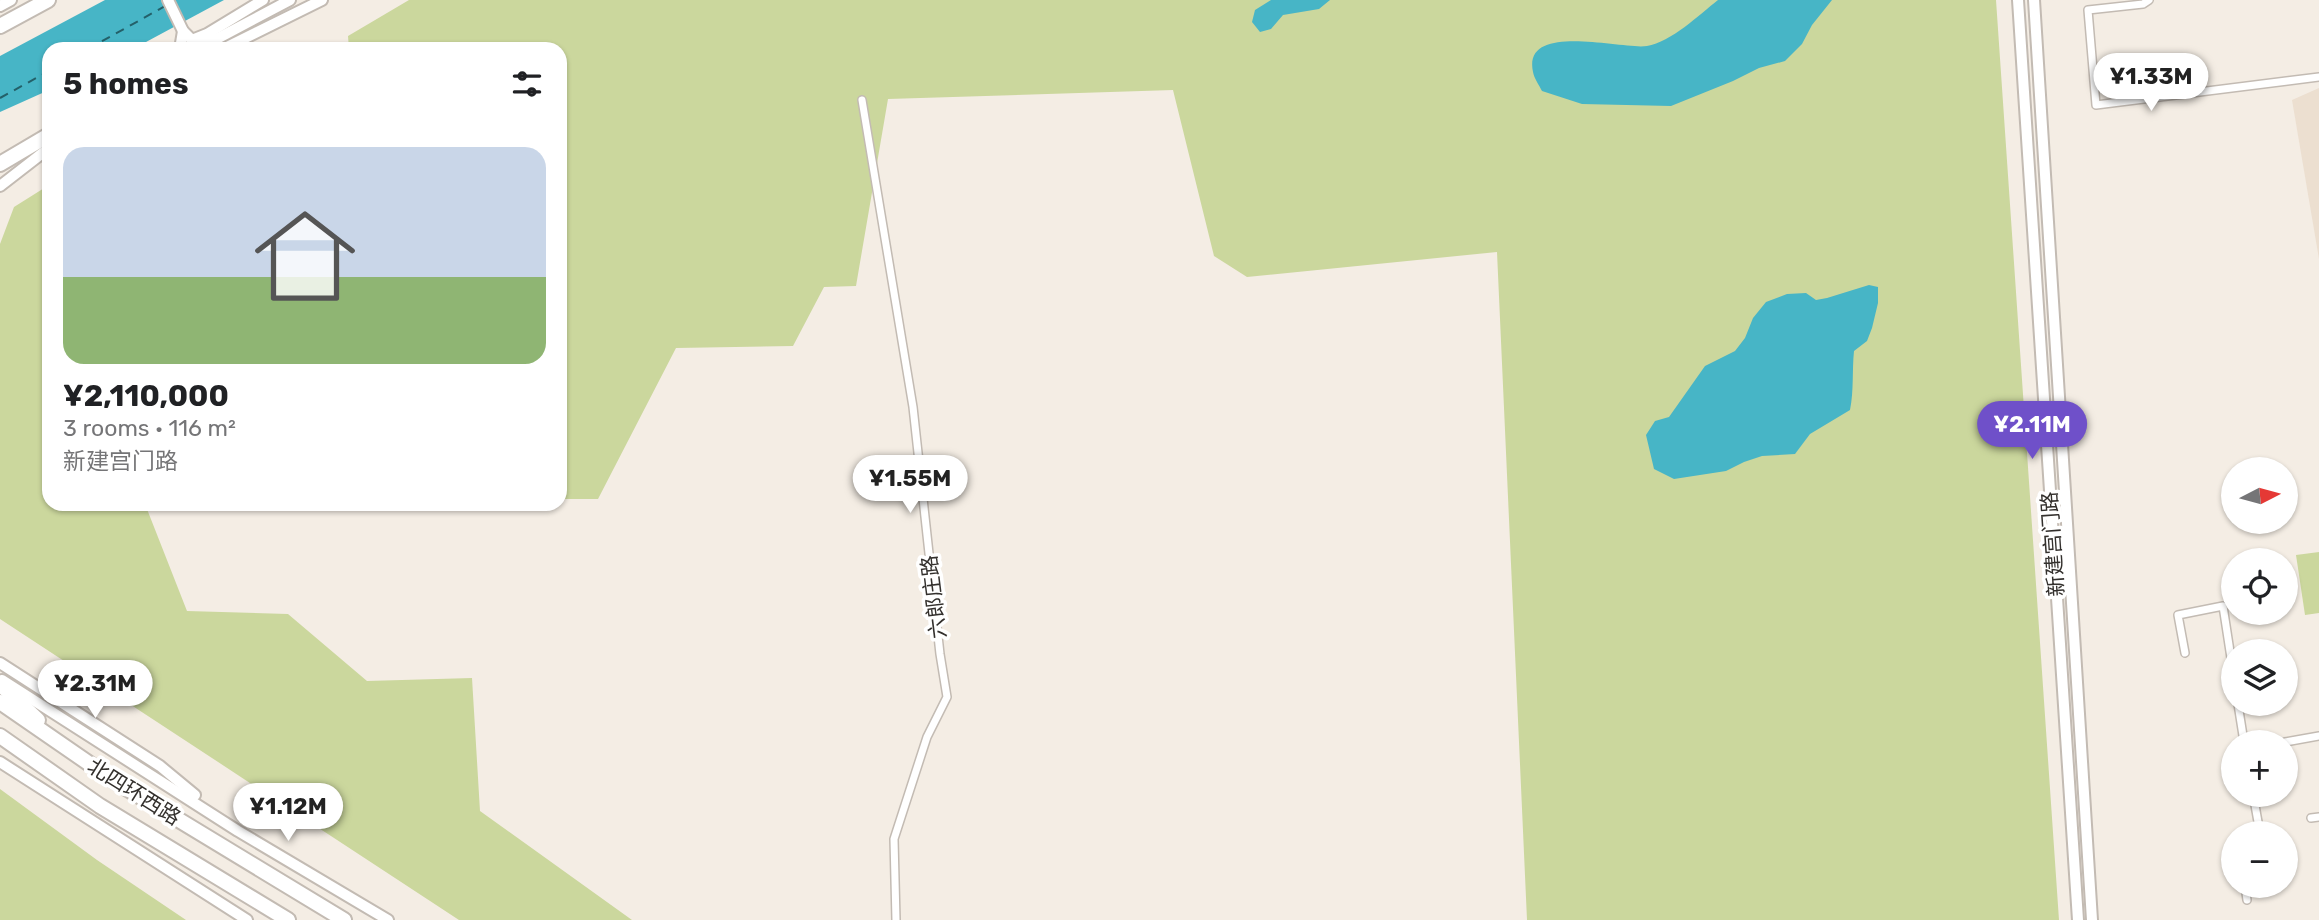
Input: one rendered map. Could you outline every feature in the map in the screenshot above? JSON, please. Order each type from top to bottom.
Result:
[{"type":"highway","points":[[0,26],[48,0]]},
{"type":"highway","points":[[0,163],[42,136]]},
{"type":"highway","points":[[0,172],[28,145]]},
{"type":"highway","points":[[0,684],[72,752]]},
{"type":"highway","name":"北四环西路","points":[[0,702],[113,780],[344,920]]},
{"type":"highway","name":"北四环西路","points":[[0,736],[100,806],[288,920]]},
{"type":"highway","points":[[0,747],[57,775]]},
{"type":"street","points":[[0,6],[11,0]]},
{"type":"street","points":[[168,0],[183,31],[192,40],[203,42]]},
{"type":"street","points":[[192,40],[207,34],[263,0]]},
{"type":"street","points":[[211,42],[290,0]]},
{"type":"street","points":[[237,42],[322,0]]},
{"type":"street","name":"新建宫门路","points":[[2018,0],[2078,920]]},
{"type":"street","name":"新建宫门路","points":[[2034,0],[2092,920]]},
{"type":"street","points":[[2150,0],[2143,4],[2088,10],[2096,105],[2319,77]]},
{"type":"street","points":[[181,42],[183,31]]},
{"type":"street","name":"六郎庄路","points":[[862,100],[913,407],[947,697],[927,737],[894,839],[895,920]]},
{"type":"street","points":[[0,186],[42,153]]},
{"type":"street","points":[[2185,653],[2178,615],[2223,606],[2228,639]]},
{"type":"street","points":[[0,663],[160,766],[237,831]]},
{"type":"street","name":"北四环西路","points":[[0,678],[237,831],[388,920]]},
{"type":"street","points":[[2298,740],[2319,736]]},
{"type":"street","points":[[0,762],[247,920]]},
{"type":"shaded area","points":[[2319,88],[2319,259],[2292,100]]},
{"type":"green space","points":[[409,0],[1996,0],[2059,920],[1527,920],[1497,252],[1247,277],[1214,256],[1173,90],[888,99],[856,286],[824,287],[793,346],[676,348],[598,499],[567,499],[567,42],[348,42],[348,36]]},
{"type":"green space","points":[[42,189],[42,511],[148,511],[187,611],[288,614],[367,681],[472,678],[480,811],[632,920],[459,920],[0,619],[0,244],[14,207]]},
{"type":"green space","points":[[2319,552],[2319,613],[2305,615],[2298,555]]},
{"type":"green space","points":[[0,789],[97,860],[186,920],[0,920]]},
{"type":"water","points":[[105,0],[224,0],[146,42],[42,42],[42,93],[0,112],[0,56]]},
{"type":"water","points":[[1271,0],[1330,0],[1319,9],[1283,15],[1271,29],[1260,32],[1252,22],[1255,10]]},
{"type":"water","points":[[1718,0],[1832,0],[1812,25],[1802,44],[1785,61],[1759,68],[1671,106],[1582,104],[1542,91],[1534,77],[1534,56],[1543,47],[1558,42],[1576,41],[1647,46],[1675,34]]},
{"type":"water","points":[[1869,285],[1878,287],[1878,303],[1867,341],[1854,351],[1850,410],[1810,434],[1795,454],[1762,456],[1726,471],[1674,479],[1654,469],[1646,435],[1655,421],[1669,417],[1705,366],[1735,351],[1745,338],[1753,318],[1766,302],[1787,294],[1806,293],[1816,300]]},
{"type":"ferry route","points":[[101,42],[167,5]]},
{"type":"ferry route","points":[[0,98],[42,75]]}]
